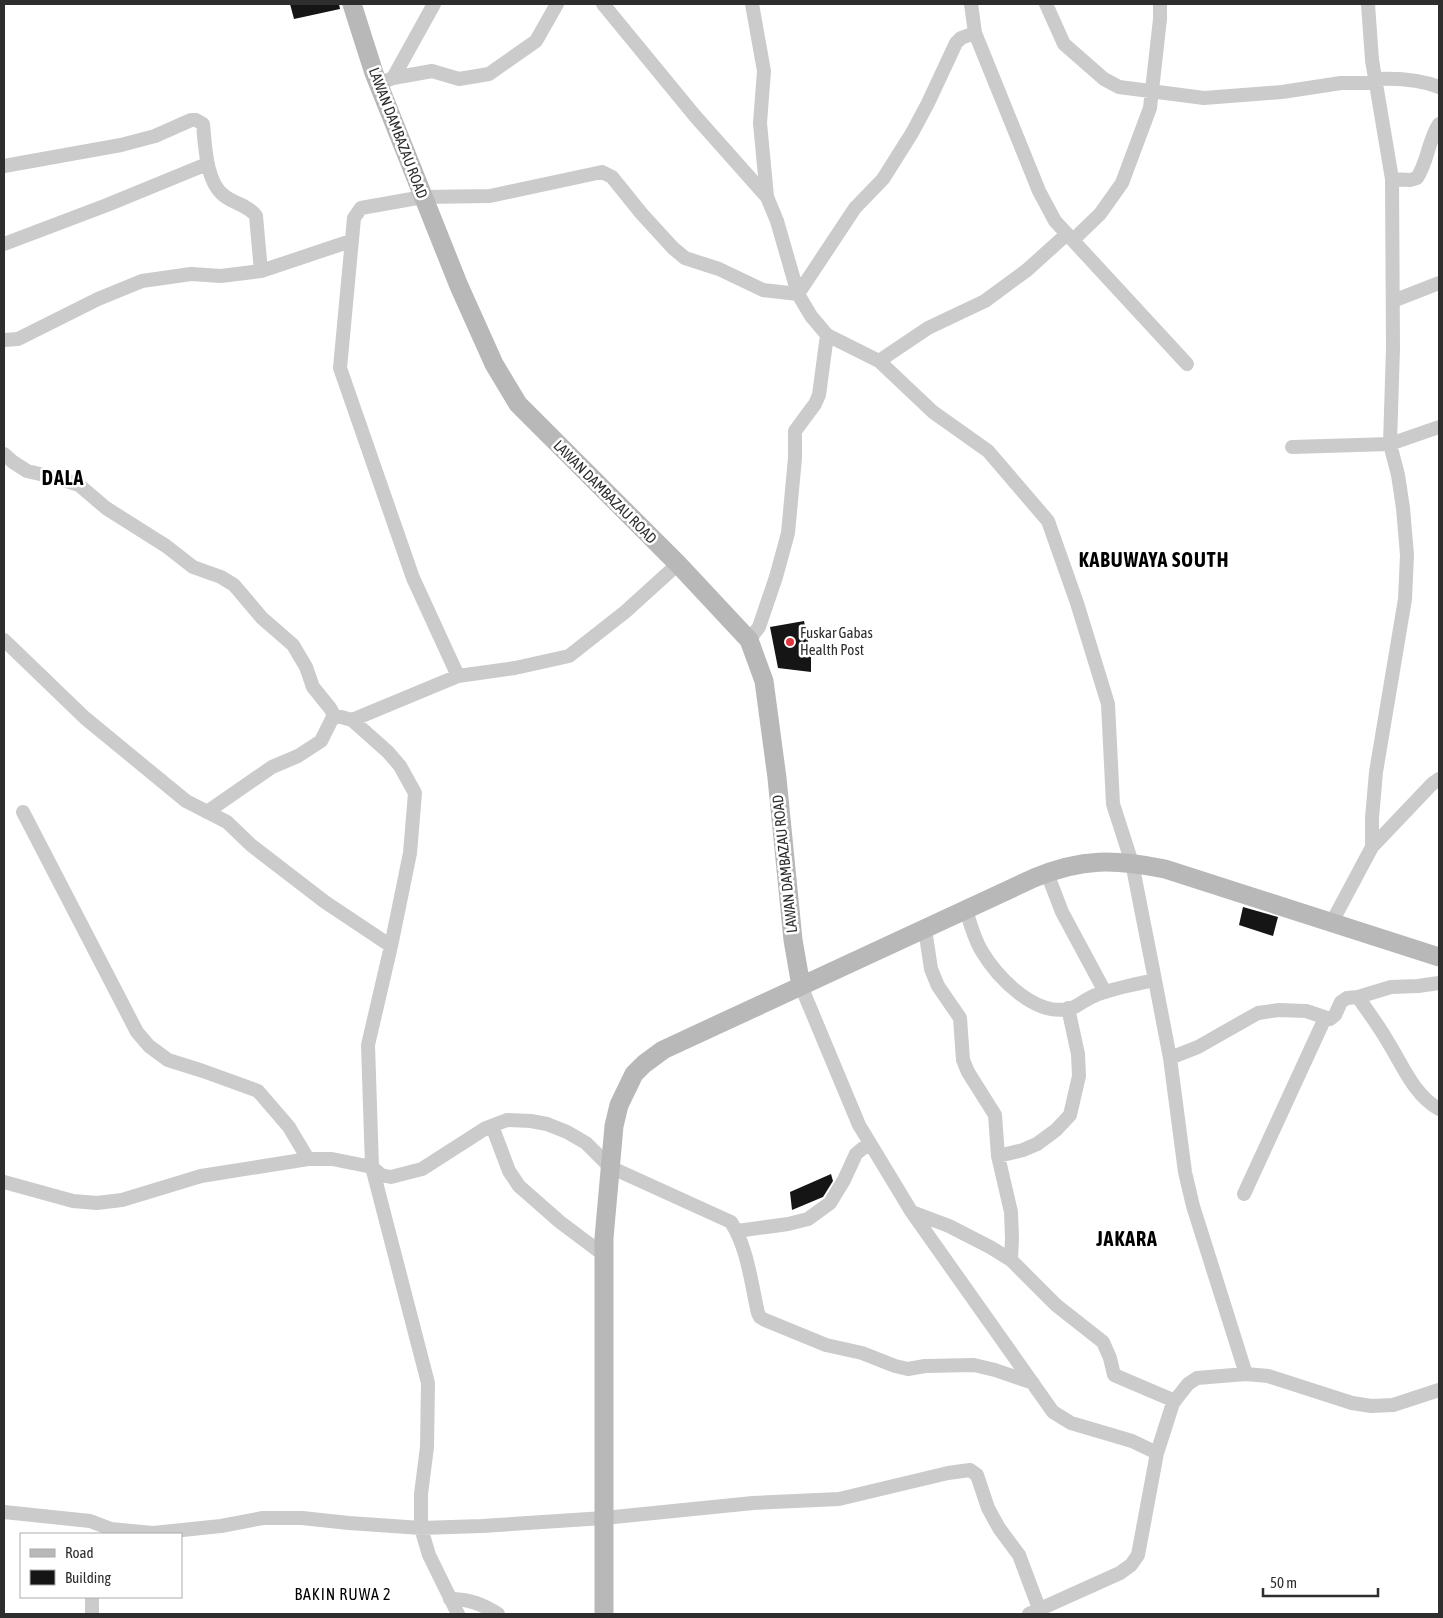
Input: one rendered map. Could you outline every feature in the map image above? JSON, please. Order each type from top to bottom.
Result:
[{"type":"main road","name":"LAWAN DAMBAZAU ROAD","points":[[352,4],[386,81],[423,197],[459,286],[494,364],[518,404],[678,564],[749,640],[764,681],[793,940],[801,986]]},
{"type":"main road","points":[[604,1614],[604,1255],[610,1167],[614,1126],[619,1105],[634,1074],[644,1064],[663,1050],[966,910],[1048,873],[1082,864],[1098,862],[1132,863],[1165,869],[1439,956]]},
{"type":"street","points":[[386,81],[434,4]]},
{"type":"street","points":[[386,81],[432,71],[459,79],[488,74],[536,41],[557,4]]},
{"type":"street","points":[[603,4],[695,116],[767,197]]},
{"type":"street","points":[[752,4],[764,71],[760,123],[767,197],[777,221],[798,294],[811,316],[827,335],[879,361],[933,412],[988,451],[1048,521],[1078,603],[1108,704],[1113,804],[1132,863],[1155,980],[1170,1058],[1185,1172],[1193,1206],[1246,1374]]},
{"type":"street","points":[[972,4],[975,32],[1039,191],[1056,221],[1187,364]]},
{"type":"street","points":[[1046,4],[1064,44],[1104,79],[1119,87],[1204,98],[1282,92],[1341,83],[1399,78],[1439,87]]},
{"type":"street","points":[[879,361],[928,328],[985,301],[1100,214],[1122,183],[1150,108],[1160,4]]},
{"type":"street","points":[[1368,4],[1372,60],[1392,179],[1393,301],[1390,444],[1398,475],[1407,555],[1405,599],[1376,772],[1372,818],[1372,847]]},
{"type":"street","points":[[798,294],[855,208],[888,172],[928,103],[956,43],[961,38],[975,32]]},
{"type":"street","points":[[4,166],[121,145],[155,136],[191,120],[196,120],[203,124],[207,164],[218,190],[226,197],[253,211],[256,216],[261,271]]},
{"type":"street","points":[[1392,179],[1410,180],[1417,178],[1423,168],[1433,134],[1439,124]]},
{"type":"street","points":[[4,244],[207,164]]},
{"type":"street","points":[[458,676],[413,578],[340,368],[354,218],[361,208],[423,197],[490,196],[602,172],[612,177],[641,213],[673,248],[685,258],[719,269],[763,290],[798,294]]},
{"type":"street","points":[[4,340],[18,339],[98,299],[142,281],[191,274],[221,276],[261,271],[351,241]]},
{"type":"street","points":[[1393,301],[1439,283]]},
{"type":"street","points":[[749,640],[759,627],[776,577],[788,533],[796,431],[819,395],[827,335]]},
{"type":"street","points":[[1292,447],[1390,444],[1439,427]]},
{"type":"street","points":[[4,454],[26,471],[79,485],[106,508],[166,546],[193,567],[221,577],[234,585],[262,618],[293,646],[306,667],[313,686],[334,716]]},
{"type":"street","points":[[352,720],[458,676],[515,668],[569,656],[625,612],[678,564]]},
{"type":"street","points":[[4,640],[31,664],[61,696],[186,801],[227,822],[251,845],[325,902],[391,946]]},
{"type":"street","points":[[334,716],[352,720],[388,752],[400,766],[415,793],[410,853],[368,1045],[372,1166],[428,1384],[427,1447],[421,1494],[421,1528],[429,1555],[458,1614]]},
{"type":"street","points":[[207,812],[272,767],[298,756],[321,741],[334,716]]},
{"type":"street","points":[[1332,922],[1372,847],[1439,779]]},
{"type":"street","points":[[23,812],[137,1032],[149,1046],[168,1060],[258,1091],[289,1127],[308,1159]]},
{"type":"street","points":[[1048,873],[1062,912],[1105,992]]},
{"type":"street","points":[[966,910],[980,948],[993,968],[1014,991],[1054,1010],[1072,1008],[1093,996],[1155,980]]},
{"type":"street","points":[[925,929],[931,969],[938,986],[960,1018],[963,1060],[968,1072],[994,1115],[998,1156],[1011,1212],[1012,1238],[1010,1260]]},
{"type":"street","points":[[1170,1058],[1198,1047],[1258,1012],[1279,1010],[1306,1011],[1325,1018],[1333,1018],[1343,999],[1391,988],[1439,983]]},
{"type":"street","points":[[801,986],[859,1125],[869,1143],[911,1212],[1053,1412],[1071,1423],[1132,1441],[1157,1453]]},
{"type":"street","points":[[1358,997],[1388,1042],[1408,1077],[1422,1095],[1439,1109]]},
{"type":"street","points":[[998,1156],[1038,1144],[1056,1130],[1070,1114],[1079,1076],[1078,1054],[1068,1008]]},
{"type":"street","points":[[1244,1194],[1325,1018]]},
{"type":"street","points":[[4,1182],[74,1201],[97,1203],[122,1200],[201,1176],[308,1159],[332,1160],[372,1166],[381,1175],[391,1177],[422,1169],[486,1128],[506,1120],[548,1124],[567,1132],[586,1144],[610,1167],[731,1222],[737,1232],[744,1253],[758,1314],[765,1320],[826,1345],[862,1353],[895,1366],[908,1369],[974,1365],[1033,1383]]},
{"type":"street","points":[[492,1126],[508,1171],[519,1186],[560,1222],[604,1255]]},
{"type":"street","points":[[737,1232],[808,1219],[830,1203],[844,1180],[856,1154],[869,1143]]},
{"type":"street","points":[[911,1212],[949,1226],[990,1247],[1010,1260],[1056,1304],[1103,1342],[1110,1358],[1114,1375],[1175,1401]]},
{"type":"street","points":[[4,1512],[90,1522],[111,1531],[153,1533],[221,1526],[263,1518],[302,1518],[421,1528],[538,1523],[753,1504],[839,1499],[948,1473],[970,1470],[977,1474],[988,1508],[999,1528],[1019,1555],[1035,1612],[1106,1580],[1131,1565],[1138,1555],[1157,1453],[1175,1401],[1188,1384],[1197,1378],[1246,1374],[1268,1376],[1352,1403],[1371,1406],[1393,1405],[1439,1390]]},
{"type":"street","points":[[92,1598],[92,1614]]},
{"type":"street","points":[[450,1599],[466,1599],[498,1614]]},
{"type":"building","points":[[290,4],[339,4],[340,9],[294,19]]},
{"type":"building","name":"Fuskar Gabas Health Post","points":[[804,621],[811,656],[811,672],[778,668],[770,627]]},
{"type":"building","points":[[1243,907],[1278,917],[1273,936],[1239,925]]},
{"type":"building","points":[[831,1174],[833,1181],[823,1197],[792,1210],[790,1192]]},
{"type":"place","name":"Fuskar Gabas Health Post","points":[[790,642]]},
{"type":"district","name":"DALA","points":[[63,478]]},
{"type":"district","name":"KABUWAYA SOUTH","points":[[1154,560]]},
{"type":"district","name":"JAKARA","points":[[1127,1239]]},
{"type":"district","name":"BAKIN RUWA 2","points":[[343,1594]]}]
